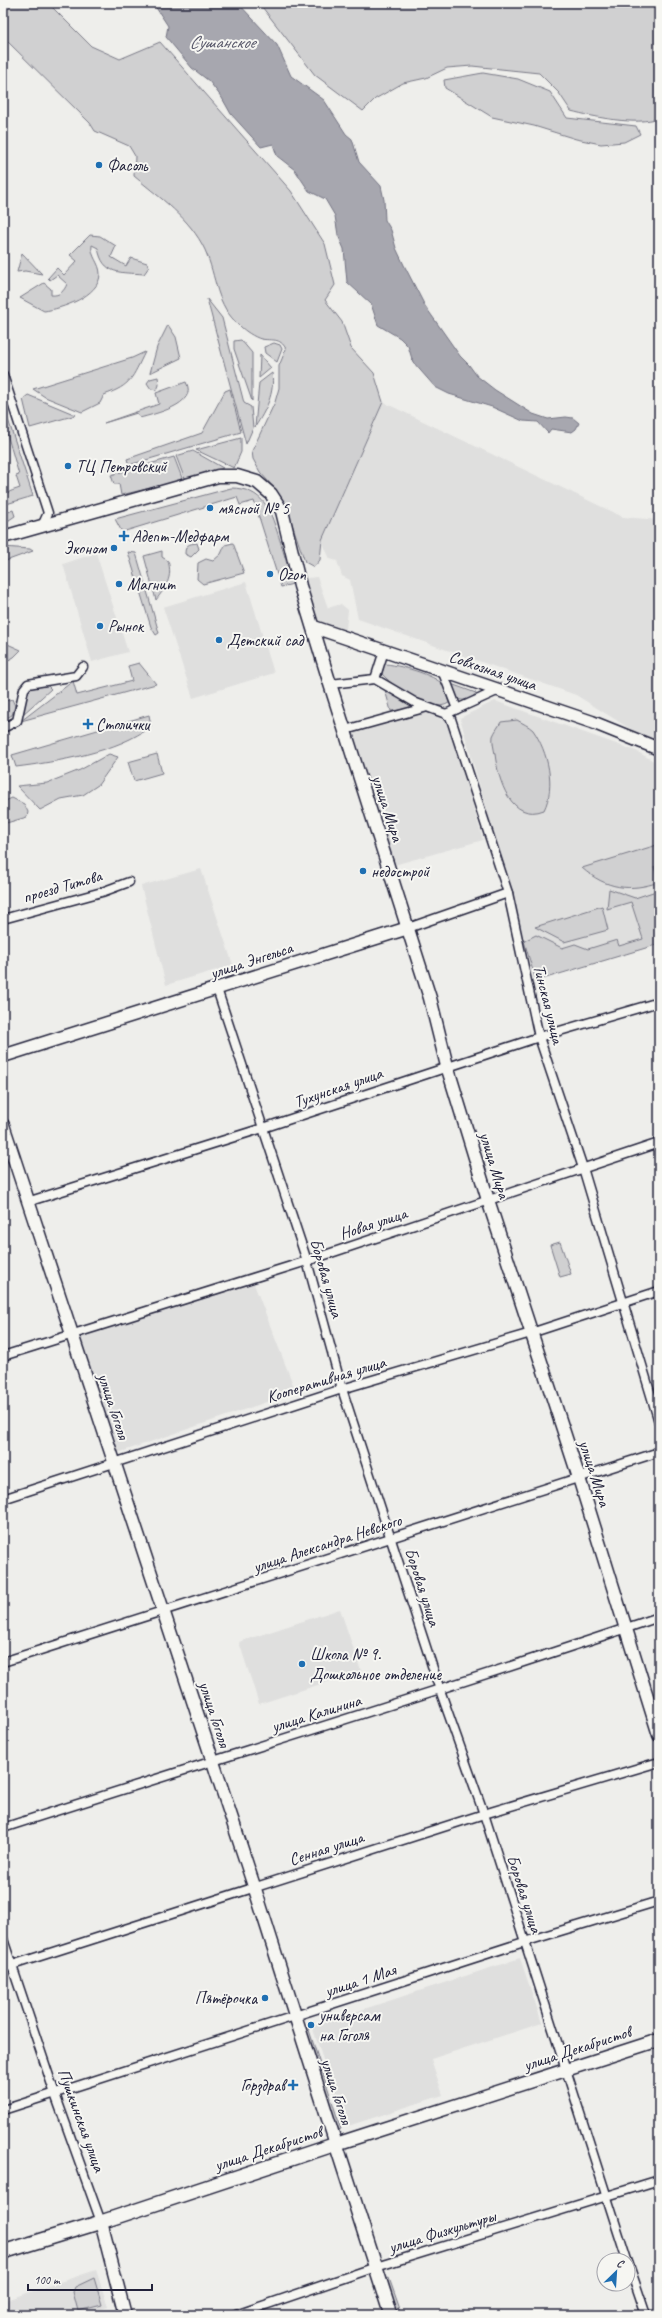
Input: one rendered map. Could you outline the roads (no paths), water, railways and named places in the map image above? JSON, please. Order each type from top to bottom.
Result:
[{"type":"main road","name":"улица Мира","points":[[3,537],[212,478],[243,477],[265,487],[282,511],[306,602],[330,684],[430,998],[447,1066],[488,1200],[579,1478],[659,1735]]},
{"type":"main road","name":"Совхозная улица","points":[[314,627],[592,722],[659,749]]},
{"type":"main road","name":"улица Энгельса","points":[[3,1056],[408,928]]},
{"type":"main road","name":"улица Гоголя","points":[[3,1125],[14,1163],[211,1761],[254,1886],[294,2018],[391,2315]]},
{"type":"main road","points":[[3,1152],[14,1163]]},
{"type":"main road","name":"улица Декабристов","points":[[3,2252],[101,2222],[336,2144],[659,2040]]},
{"type":"main road","name":"Пушкинская улица","points":[[101,2222],[126,2315]]},
{"type":"street","points":[[3,375],[48,513],[42,526]]},
{"type":"street","points":[[375,679],[384,651]]},
{"type":"street","points":[[3,728],[17,721],[25,686],[32,683],[76,676],[82,666]]},
{"type":"street","points":[[442,670],[457,709]]},
{"type":"street","points":[[330,684],[375,679],[424,708],[446,714],[499,690]]},
{"type":"street","points":[[345,730],[424,708]]},
{"type":"street","name":"Тинская улица","points":[[446,714],[451,719],[457,733],[508,893],[539,1036],[583,1168],[659,1422]]},
{"type":"street","name":"проезд Титова","points":[[3,919],[102,892],[129,882]]},
{"type":"street","name":"улица Энгельса","points":[[408,928],[508,893]]},
{"type":"street","name":"Боровая улица","points":[[217,989],[307,1261],[342,1389],[440,1690],[484,1814],[625,2252]]},
{"type":"street","name":"Тухунская улица","points":[[27,1202],[263,1128],[539,1036],[659,1002]]},
{"type":"street","name":"Новая улица","points":[[3,1356],[307,1261],[659,1143]]},
{"type":"street","name":"Кооперативная улица","points":[[3,1499],[342,1389],[531,1332],[659,1291]]},
{"type":"street","name":"улица Александра Невского","points":[[3,1662],[659,1452]]},
{"type":"street","name":"улица Калинина","points":[[3,1828],[211,1761],[440,1690],[659,1617]]},
{"type":"street","name":"Сенная улица","points":[[7,1967],[254,1886],[484,1814],[659,1762]]},
{"type":"street","name":"улица 1 Мая","points":[[3,2110],[294,2018],[524,1942],[659,1901]]},
{"type":"street","name":"Пушкинская улица","points":[[3,1938],[7,1967],[101,2222]]},
{"type":"street","name":"улица Физкультуры","points":[[236,2315],[376,2267],[659,2180]]},
{"type":"street","name":"Боровая улица","points":[[636,2285],[646,2315]]},
{"type":"water","name":"Сушанское","points":[[153,3],[238,3],[277,45],[291,76],[324,100],[346,134],[352,139],[359,162],[381,186],[384,200],[385,220],[391,230],[396,248],[404,265],[425,306],[460,356],[477,376],[495,390],[533,414],[548,419],[566,417],[573,418],[579,423],[576,429],[572,432],[551,429],[548,433],[538,422],[523,421],[492,407],[449,394],[435,387],[413,362],[408,346],[400,338],[378,325],[371,304],[347,282],[344,249],[338,235],[335,216],[325,199],[309,191],[295,170],[277,156],[273,144],[261,147],[231,114],[222,98],[209,81],[192,68],[166,37],[168,26]]},
{"type":"place","name":"Фасоль","points":[[99,165]]},
{"type":"place","name":"ТЦ Петровский","points":[[68,466]]},
{"type":"place","name":"мясной № 5","points":[[210,508]]},
{"type":"place","name":"Адепт-Медфарм","points":[[124,536]]},
{"type":"place","name":"Эконом","points":[[114,548]]},
{"type":"place","name":"Ozon","points":[[270,574]]},
{"type":"place","name":"Магнит","points":[[119,584]]},
{"type":"place","name":"Рынок","points":[[100,626]]},
{"type":"place","name":"Детский сад","points":[[219,640]]},
{"type":"place","name":"Столички","points":[[88,724]]},
{"type":"place","name":"недострой","points":[[363,871]]},
{"type":"place","name":"Школа № 9. Дошкольное отделение","points":[[302,1664]]},
{"type":"place","name":"Пятёрочка","points":[[265,1998]]},
{"type":"place","name":"универсам на Гоголя","points":[[311,2025]]},
{"type":"place","name":"Горздрав","points":[[293,2085]]}]
